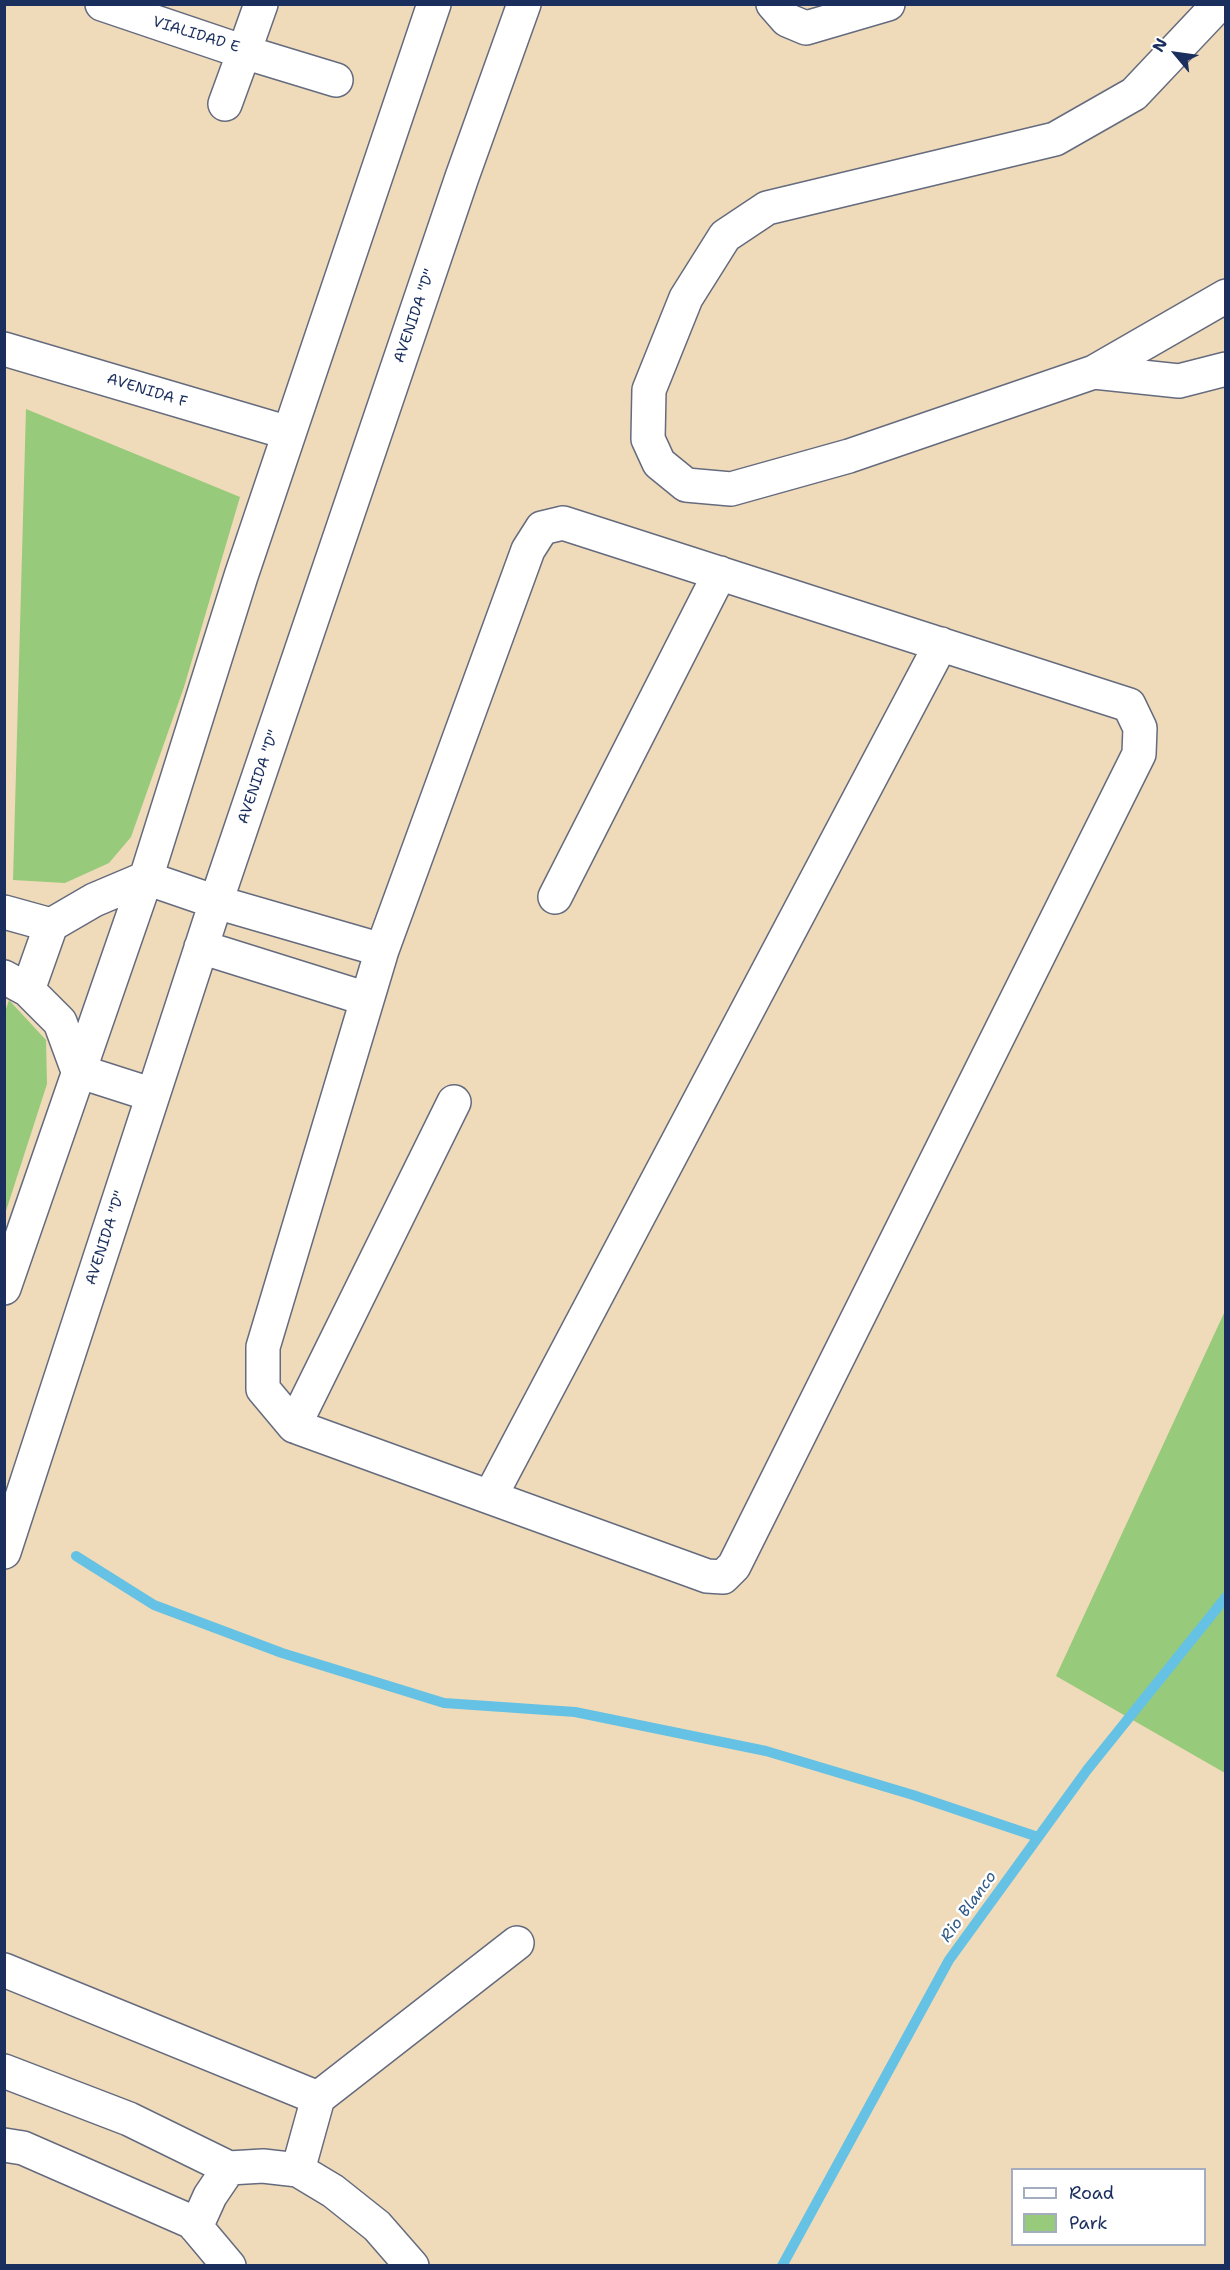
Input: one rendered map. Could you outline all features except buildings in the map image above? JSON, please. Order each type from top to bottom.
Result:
[{"type":"street","name":"VIALIDAD E","points":[[102,4],[244,52],[261,4]]},
{"type":"street","points":[[4,1288],[146,878],[289,433],[434,4]]},
{"type":"street","name":"AVENIDA \"D\"","points":[[4,1552],[216,902],[462,177],[524,4]]},
{"type":"street","points":[[773,4],[788,20],[806,28],[888,4]]},
{"type":"street","points":[[1219,4],[1134,94],[1055,139],[767,208],[725,236],[686,298],[649,390],[648,439],[659,463],[686,485],[731,489],[849,456],[1094,372],[1226,296]]},
{"type":"street","points":[[225,104],[244,52],[336,80]]},
{"type":"street","name":"AVENIDA F","points":[[4,349],[289,433]]},
{"type":"street","points":[[1094,372],[1179,381],[1226,369]]},
{"type":"street","points":[[563,523],[720,573],[1129,705],[1140,729],[1139,754],[734,1566],[723,1577],[707,1576],[294,1426],[262,1389],[262,1347],[382,950],[528,550],[542,528],[563,523]]},
{"type":"street","points":[[555,897],[720,573]]},
{"type":"street","points":[[490,1497],[941,644]]},
{"type":"street","points":[[78,1071],[60,1022],[16,984],[51,925],[94,900],[146,878],[216,902],[382,950]]},
{"type":"street","points":[[4,912],[51,925]]},
{"type":"street","points":[[201,947],[367,999]]},
{"type":"street","points":[[78,1071],[153,1095]]},
{"type":"street","points":[[294,1426],[454,1102]]},
{"type":"street","points":[[298,2170],[318,2098],[517,1943]]},
{"type":"street","points":[[4,1970],[318,2098]]},
{"type":"street","points":[[4,2071],[129,2119],[229,2168],[263,2166],[298,2170],[333,2191],[377,2226],[412,2265]]},
{"type":"street","points":[[4,2145],[23,2148],[192,2222],[229,2265]]},
{"type":"street","points":[[196,2227],[210,2196],[229,2168]]},
{"type":"green space","points":[[26,409],[240,497],[184,687],[131,837],[109,863],[65,883],[13,880]]},
{"type":"green space","points":[[9,1000],[46,1040],[47,1084],[5,1214],[4,1015]]},
{"type":"green space","points":[[1225,1311],[1225,1773],[1056,1676]]},
{"type":"waterway","points":[[76,1556],[154,1605],[282,1653],[444,1703],[575,1712],[766,1751],[913,1795],[1038,1837]]},
{"type":"waterway","name":"Rio Blanco","points":[[782,2266],[949,1960],[1087,1770],[1226,1597]]}]
